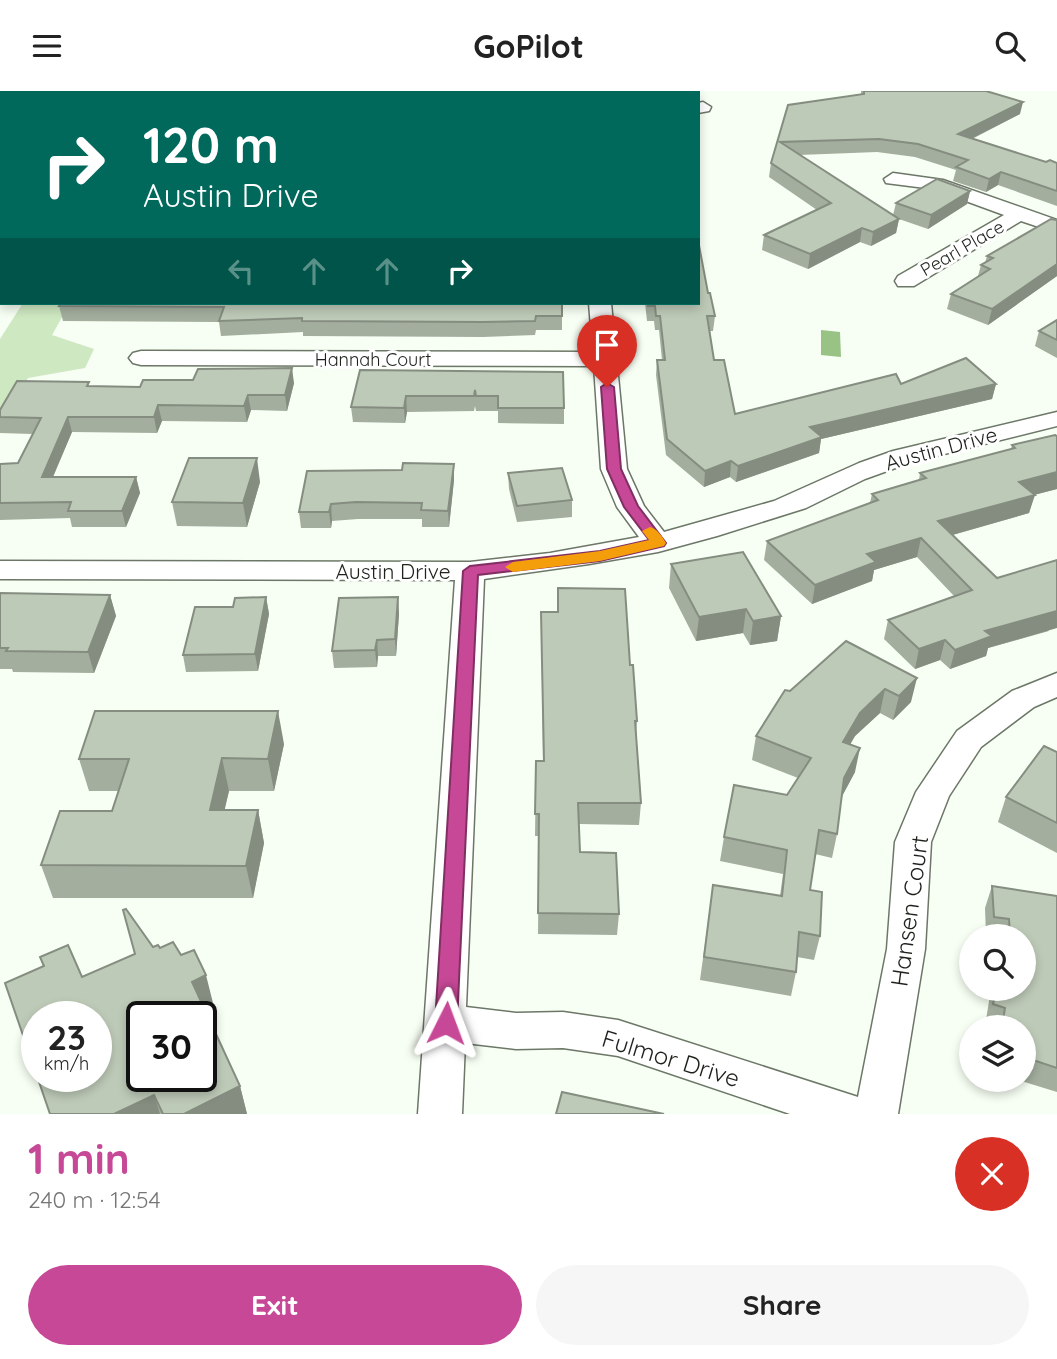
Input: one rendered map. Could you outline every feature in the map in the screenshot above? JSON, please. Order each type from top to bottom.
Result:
[{"type":"street","points":[[893,179],[936,184],[1057,227]]},
{"type":"street","name":"Pearl Place","points":[[906,281],[1019,214]]},
{"type":"street","points":[[600,305],[614,469],[631,507],[659,543]]},
{"type":"street","name":"Hannah Court","points":[[141,358],[605,359]]},
{"type":"street","name":"Austin Drive","points":[[0,570],[470,571],[600,556],[659,543],[785,507],[879,464],[914,453],[1057,419]]},
{"type":"street","points":[[440,1114],[470,571]]},
{"type":"street","name":"Hansen Court","points":[[876,1114],[906,949],[914,842],[933,792],[969,739],[1023,699],[1057,684]]},
{"type":"street","name":"Fulmor Drive","points":[[446,1023],[516,1031],[563,1030],[618,1038],[849,1114]]},
{"type":"shaded area","points":[[22,305],[69,305],[52,335],[94,349],[85,368],[28,378],[0,429],[0,339]]},
{"type":"shaded area","points":[[821,330],[840,332],[841,357],[821,355]]},
{"type":"building","points":[[864,91],[986,91],[1023,102],[958,134],[1046,162],[1050,160],[1057,163],[1057,191],[1001,172],[989,179],[956,167],[968,160],[918,144],[879,139],[780,142],[899,219],[873,232],[862,228],[810,254],[764,235],[831,203],[771,163],[788,105],[864,94]]},
{"type":"building","points":[[937,179],[970,191],[931,215],[896,203]]},
{"type":"building","points":[[1051,219],[1057,220],[1057,264],[992,309],[951,294],[990,269],[981,265],[993,258],[987,256]]},
{"type":"building","points":[[700,251],[715,316],[707,316],[714,360],[724,360],[735,414],[896,374],[901,384],[966,358],[996,384],[810,427],[822,437],[738,466],[731,461],[705,471],[667,439],[657,360],[665,360],[660,316],[656,316],[655,306],[648,306],[700,305]]},
{"type":"building","points":[[562,305],[562,316],[536,316],[535,321],[483,322],[302,321],[302,318],[219,321],[224,307],[59,306]]},
{"type":"building","points":[[1057,320],[1057,340],[1039,331]]},
{"type":"building","points":[[292,368],[285,395],[248,395],[244,406],[158,405],[154,417],[68,417],[42,477],[136,477],[122,511],[68,511],[71,502],[0,503],[0,464],[18,463],[41,418],[0,417],[0,410],[17,381],[89,382],[87,386],[140,387],[143,380],[193,380],[198,369]]},
{"type":"building","points":[[360,370],[563,372],[564,408],[498,408],[498,396],[476,396],[475,390],[474,396],[406,396],[404,408],[351,407]]},
{"type":"building","points":[[1055,435],[1057,472],[1019,482],[1035,495],[938,521],[997,578],[1057,560],[1057,611],[985,631],[992,636],[955,650],[945,640],[919,649],[888,620],[972,590],[921,538],[867,554],[876,562],[815,585],[767,541],[878,500],[872,494],[926,478],[920,473]]},
{"type":"building","points":[[189,458],[257,458],[243,503],[172,502]]},
{"type":"building","points":[[403,463],[454,464],[448,511],[421,510],[422,503],[356,502],[331,504],[329,512],[299,512],[307,471],[402,470]]},
{"type":"building","points":[[562,468],[572,500],[517,506],[508,473]]},
{"type":"building","points":[[743,552],[781,616],[753,621],[746,609],[699,617],[671,564]]},
{"type":"building","points":[[558,588],[625,589],[630,665],[633,665],[641,803],[578,803],[580,852],[616,853],[619,914],[538,913],[539,814],[535,814],[536,761],[544,761],[541,612],[558,612]]},
{"type":"building","points":[[0,593],[110,595],[88,652],[6,651],[8,648],[0,648]]},
{"type":"building","points":[[266,597],[255,654],[183,655],[195,607],[233,607],[235,598]]},
{"type":"building","points":[[398,597],[395,639],[377,640],[375,650],[332,651],[339,598]]},
{"type":"building","points":[[846,641],[917,678],[899,696],[885,689],[860,713],[843,742],[860,748],[844,778],[837,834],[819,830],[810,890],[822,892],[820,936],[799,932],[796,972],[704,957],[713,885],[782,896],[787,850],[724,837],[734,785],[787,795],[811,758],[756,736],[785,690],[790,691]]},
{"type":"building","points":[[95,711],[278,711],[268,759],[222,758],[210,810],[258,810],[246,866],[41,865],[60,811],[112,811],[129,759],[79,759]]},
{"type":"building","points":[[1044,746],[1057,752],[1057,823],[1006,797]]},
{"type":"building","points":[[992,886],[1057,896],[1057,1068],[1036,1061],[1036,1015],[1004,1015],[1005,1008],[993,1004],[994,1001],[1036,1001],[1036,924],[1009,924],[1009,919],[994,917]]},
{"type":"building","points":[[126,909],[153,947],[158,945],[160,948],[173,942],[181,955],[194,950],[206,975],[192,982],[201,1001],[126,1001],[126,1092],[217,1092],[217,1036],[240,1086],[184,1114],[163,1114],[154,1095],[114,1114],[50,1114],[42,1092],[112,1092],[112,1001],[21,1001],[21,1030],[5,983],[44,966],[40,957],[68,945],[82,977],[135,954],[123,910]]},
{"type":"building","points":[[562,1092],[664,1114],[556,1114]]},
{"type":"slow traffic","points":[[513,567],[600,556],[659,543],[650,531]]},
{"type":"route","points":[[446,1023],[470,571],[600,556],[659,543],[631,507],[614,469],[607,387]]}]
